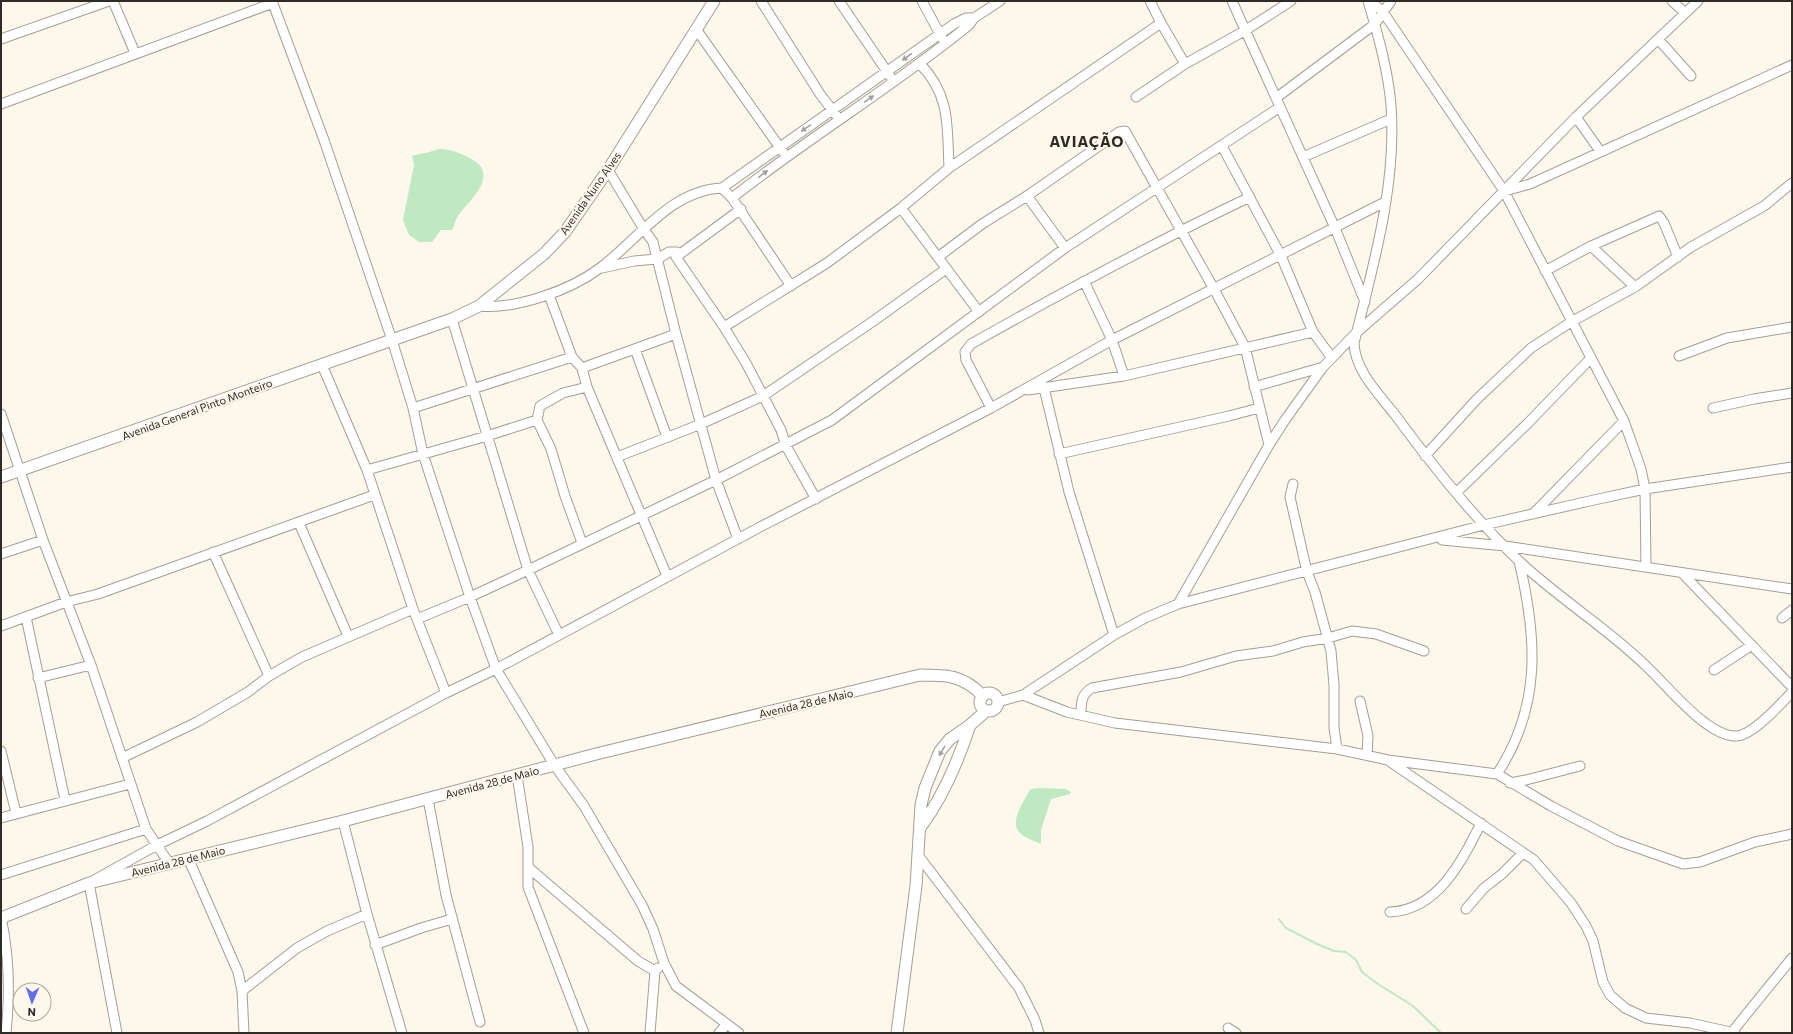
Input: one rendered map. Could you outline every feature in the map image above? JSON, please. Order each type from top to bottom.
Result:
[{"type":"street","points":[[1,39],[108,1]]},
{"type":"street","points":[[113,1],[135,53]]},
{"type":"street","name":"Avenida Nuno Alves","points":[[392,340],[452,319],[479,306],[544,254],[555,243],[565,232],[608,170],[714,1]]},
{"type":"street","points":[[761,1],[820,94],[840,119]]},
{"type":"street","points":[[839,1],[895,81]]},
{"type":"street","points":[[922,1],[939,34],[946,43]]},
{"type":"street","points":[[732,198],[786,156],[920,64],[969,25],[974,18],[1000,1]]},
{"type":"street","points":[[1150,1],[1184,64]]},
{"type":"street","points":[[1232,1],[1335,228],[1365,302]]},
{"type":"street","points":[[1136,97],[1184,64],[1246,30],[1291,1]]},
{"type":"street","points":[[1369,1],[1383,12],[1504,191],[1624,421],[1641,469],[1644,489],[1646,567]]},
{"type":"street","points":[[1369,1],[1384,62],[1392,135],[1381,232],[1357,332],[1355,352],[1366,375],[1425,456],[1484,525],[1519,561],[1645,664],[1692,713],[1720,733],[1736,736],[1751,730],[1768,716],[1792,692]]},
{"type":"street","points":[[1276,98],[1375,24],[1391,1]]},
{"type":"street","points":[[1672,1],[1685,13]]},
{"type":"street","points":[[1178,604],[1269,445],[1323,367],[1357,332],[1418,279],[1576,117],[1698,1]]},
{"type":"street","points":[[1,104],[272,2],[324,140],[392,340],[413,408],[423,454],[470,597],[496,669],[555,766],[584,806],[642,905],[653,929],[664,963],[676,986],[739,1033]]},
{"type":"street","points":[[479,306],[499,306],[549,295],[600,268],[643,228],[682,200],[699,191],[722,188],[939,34],[966,18],[974,18]]},
{"type":"street","points":[[724,327],[827,263],[902,208],[949,168],[1161,23]]},
{"type":"street","points":[[696,29],[786,156]]},
{"type":"street","points":[[1658,39],[1691,76]]},
{"type":"street","points":[[920,64],[937,85],[944,101],[949,168]]},
{"type":"street","points":[[1504,191],[1530,184],[1792,65]]},
{"type":"street","points":[[417,619],[470,597],[716,480],[786,446],[832,420],[1065,248],[1280,107]]},
{"type":"street","points":[[1576,117],[1600,151]]},
{"type":"street","points":[[1303,158],[1391,119]]},
{"type":"street","points":[[938,257],[982,224],[1027,196],[1067,167],[1122,131],[1128,135],[1245,346],[1269,445]]},
{"type":"street","points":[[1222,146],[1282,256],[1313,332],[1332,358]]},
{"type":"street","points":[[608,170],[653,242],[676,334],[716,480],[738,539]]},
{"type":"street","points":[[1425,456],[1477,399],[1531,348],[1571,322],[1635,287],[1702,240],[1764,206],[1792,183]]},
{"type":"street","points":[[722,188],[741,209],[790,286]]},
{"type":"street","points":[[1027,196],[1065,248]]},
{"type":"street","points":[[991,408],[966,360],[965,352],[971,344],[1180,230],[1250,197]]},
{"type":"street","points":[[117,1033],[89,883],[157,845],[214,817],[446,693],[496,669],[667,576],[991,408],[1112,340],[1282,256],[1385,202]]},
{"type":"street","points":[[902,208],[979,312]]},
{"type":"street","points":[[676,257],[741,209]]},
{"type":"street","points":[[1545,271],[1591,246],[1656,216],[1659,216],[1664,223],[1678,257]]},
{"type":"street","points":[[1591,246],[1635,287]]},
{"type":"street","points":[[600,268],[634,261],[657,259],[674,251],[677,252],[676,257],[724,327],[763,396],[781,430],[786,446],[816,499]]},
{"type":"street","points":[[617,457],[701,424],[763,396],[872,322],[946,269]]},
{"type":"street","points":[[1084,281],[1112,340],[1124,376]]},
{"type":"street","points":[[549,295],[562,325],[572,357],[582,368],[587,387],[640,516],[667,576]]},
{"type":"street","points":[[452,319],[475,389],[487,436],[528,570],[559,635]]},
{"type":"street","points":[[1679,356],[1727,338],[1792,327]]},
{"type":"street","points":[[1023,390],[1124,376],[1245,346],[1313,332]]},
{"type":"street","points":[[582,368],[676,334]]},
{"type":"street","name":"Avenida General Pinto Monteiro","points":[[1,477],[392,340]]},
{"type":"street","points":[[636,349],[667,437]]},
{"type":"street","points":[[413,408],[465,390],[475,389],[572,357]]},
{"type":"street","points":[[1457,492],[1528,423],[1591,358]]},
{"type":"street","points":[[322,364],[367,470],[374,495],[413,609],[446,693]]},
{"type":"street","points":[[1254,387],[1323,367]]},
{"type":"street","points":[[537,420],[540,406],[546,402],[563,394],[587,387]]},
{"type":"street","points":[[1044,388],[1069,492],[1114,635]]},
{"type":"street","points":[[1713,408],[1792,393]]},
{"type":"street","points":[[1059,454],[1259,408]]},
{"type":"street","points":[[1,414],[21,470],[43,540],[91,665],[146,829],[169,863]]},
{"type":"street","points":[[367,470],[487,436],[537,420]]},
{"type":"street","points":[[537,420],[541,424],[551,449],[565,496],[582,543]]},
{"type":"street","points":[[1532,515],[1624,421]]},
{"type":"street","points":[[897,1033],[916,886],[921,805],[925,788],[940,751],[950,739],[970,725],[986,711],[994,709],[998,702],[1023,696],[1114,635],[1146,618],[1178,604],[1435,539],[1484,525],[1644,489],[1792,468]]},
{"type":"street","points":[[1293,484],[1290,498],[1307,572],[1315,592],[1328,638],[1334,685],[1334,728],[1337,749]]},
{"type":"street","points":[[1,626],[66,602],[98,594],[374,495]]},
{"type":"street","points":[[299,523],[348,636]]},
{"type":"street","points":[[1435,539],[1505,546],[1792,589]]},
{"type":"street","points":[[1,554],[43,540]]},
{"type":"street","points":[[213,552],[269,676]]},
{"type":"street","points":[[1497,774],[1507,759],[1523,725],[1532,677],[1532,649],[1525,585],[1519,561]]},
{"type":"street","points":[[1682,573],[1792,687]]},
{"type":"street","points":[[122,758],[197,722],[248,692],[269,676],[302,657],[413,609]]},
{"type":"street","points":[[1782,618],[1792,610]]},
{"type":"street","points":[[26,616],[65,800]]},
{"type":"street","points":[[1080,715],[1082,699],[1086,692],[1092,688],[1181,672],[1236,656],[1273,651],[1303,642],[1328,638],[1352,631],[1363,631],[1407,643],[1424,651]]},
{"type":"street","points":[[1714,670],[1752,645]]},
{"type":"street","points":[[38,678],[91,665]]},
{"type":"street","name":"Avenida 28 de Maio","points":[[1,917],[89,883],[428,799],[555,766],[575,759],[706,726],[920,675],[956,677],[975,688],[983,696]]},
{"type":"street","points":[[986,711],[980,706],[980,698],[990,693],[998,702]]},
{"type":"street","points":[[1023,696],[1061,710],[1080,715],[1146,728],[1337,749],[1388,760],[1497,774],[1618,841],[1683,864],[1700,862],[1755,842],[1792,834]]},
{"type":"street","points":[[1360,700],[1366,726],[1368,755]]},
{"type":"street","points":[[920,828],[941,796],[955,766],[970,725]]},
{"type":"street","points":[[1,751],[16,814]]},
{"type":"street","points":[[1388,760],[1534,860],[1571,903],[1586,926],[1592,941],[1603,982],[1610,995],[1625,1008],[1646,1018],[1690,1023],[1733,1032],[1792,958]]},
{"type":"street","points":[[1510,782],[1526,780],[1580,766]]},
{"type":"street","points":[[517,775],[526,828],[529,868],[528,887],[580,1032]]},
{"type":"street","points":[[1,818],[130,784]]},
{"type":"street","points":[[428,799],[452,919],[480,1022]]},
{"type":"street","points":[[343,820],[366,914],[402,1033]]},
{"type":"street","points":[[1390,912],[1401,912],[1434,894],[1459,865],[1481,823]]},
{"type":"street","points":[[1,875],[146,829]]},
{"type":"street","points":[[1466,909],[1484,888],[1507,870],[1524,853]]},
{"type":"street","points":[[918,855],[1019,988],[1039,1033]]},
{"type":"street","points":[[188,858],[238,972],[242,991],[244,1033]]},
{"type":"street","points":[[529,868],[638,961],[655,971]]},
{"type":"street","points":[[242,991],[297,948],[327,931],[366,914]]},
{"type":"street","points":[[1,917],[6,958],[6,1033]]},
{"type":"street","points":[[375,945],[421,928],[452,919]]},
{"type":"street","points":[[650,1033],[655,971],[664,963]]},
{"type":"street","points":[[719,1033],[727,1024]]},
{"type":"street","points":[[1228,1028],[1236,1033]]},
{"type":"shaded area","points":[[438,149],[456,152],[473,160],[481,166],[483,181],[474,196],[457,218],[452,230],[441,230],[432,242],[419,242],[409,235],[403,220],[414,165],[412,156]]},
{"type":"shaded area","points":[[1031,789],[1066,789],[1071,792],[1070,794],[1051,799],[1041,830],[1041,844],[1019,832],[1016,822],[1020,808],[1029,791]]},
{"type":"waterway","points":[[1279,919],[1286,928],[1317,944],[1334,951],[1346,952],[1356,960],[1362,972],[1413,1006],[1441,1033]]},
{"type":"district","name":"AVIAÇÃO","points":[[1087,141]]}]
